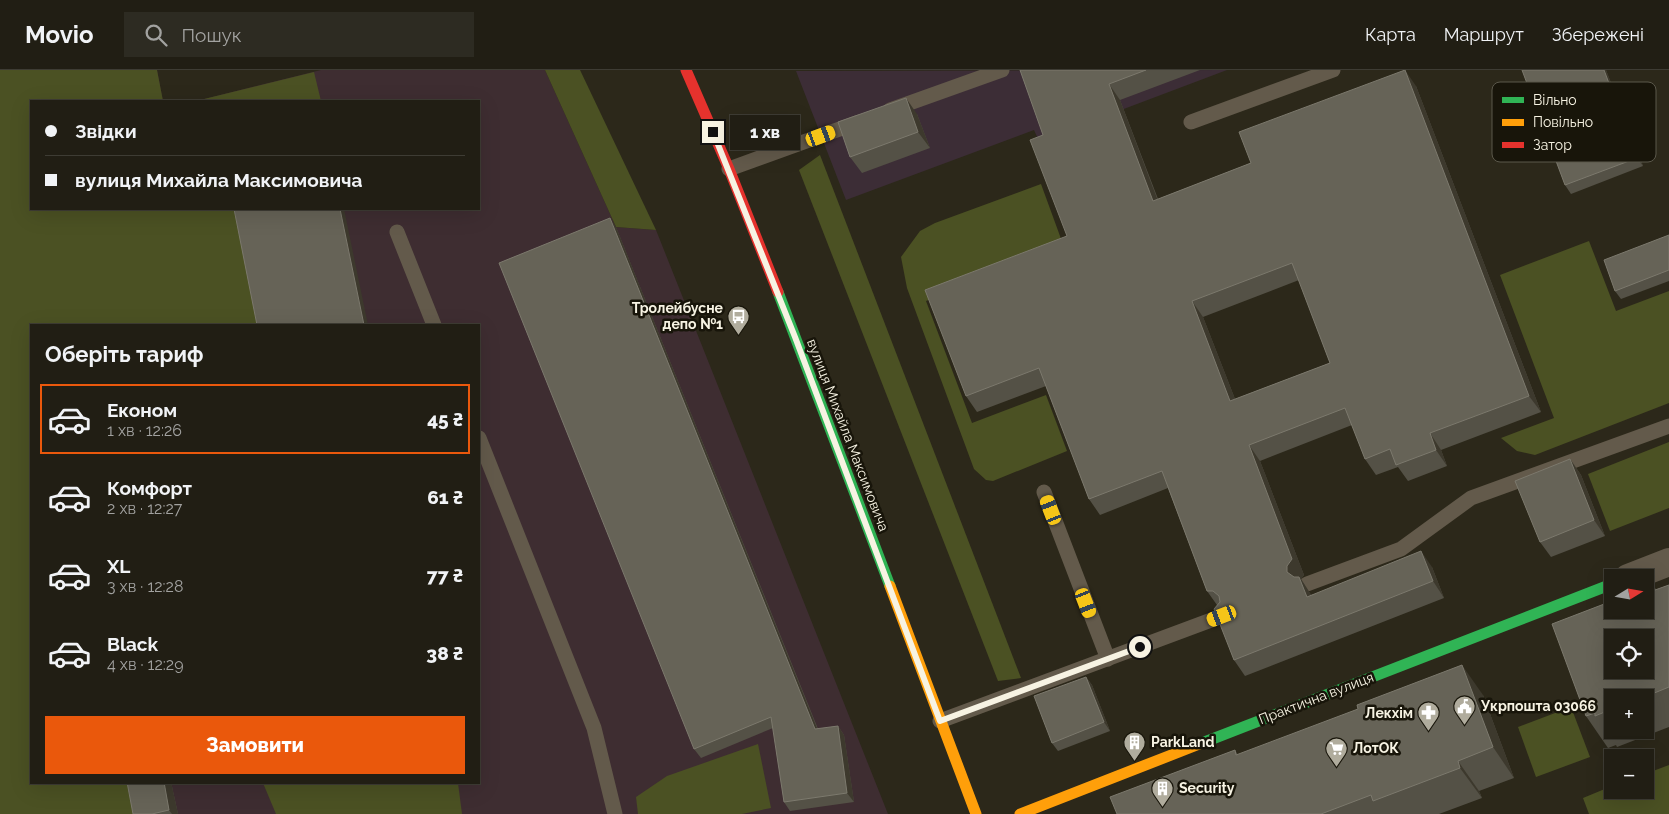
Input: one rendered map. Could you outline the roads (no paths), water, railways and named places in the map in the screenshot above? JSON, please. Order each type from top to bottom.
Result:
[{"type":"main road","name":"вулиця Михайла Максимовича","points":[[690,71],[792,328],[976,814]]},
{"type":"main road","name":"Практична вулиця","points":[[1020,814],[1604,587]]},
{"type":"street","points":[[1651,569],[1669,562]]},
{"type":"lane","points":[[729,169],[1002,70]]},
{"type":"lane","points":[[1191,122],[1332,70]]},
{"type":"lane","points":[[397,232],[434,324]]},
{"type":"lane","points":[[1307,584],[1401,549],[1471,498],[1669,426]]},
{"type":"lane","points":[[480,441],[594,728],[615,814]]},
{"type":"lane","points":[[1044,492],[1108,659]]},
{"type":"lane","points":[[940,721],[1222,616]]},
{"type":"place","name":"Тролейбусне депо №1","points":[[739,335]]},
{"type":"place","name":"Укрпошта 03066","points":[[1465,725]]},
{"type":"place","name":"Лекхім","points":[[1429,732]]},
{"type":"place","name":"ParkLand","points":[[1135,761]]},
{"type":"place","name":"ЛотОК","points":[[1337,767]]},
{"type":"place","name":"Security","points":[[1163,807]]}]
